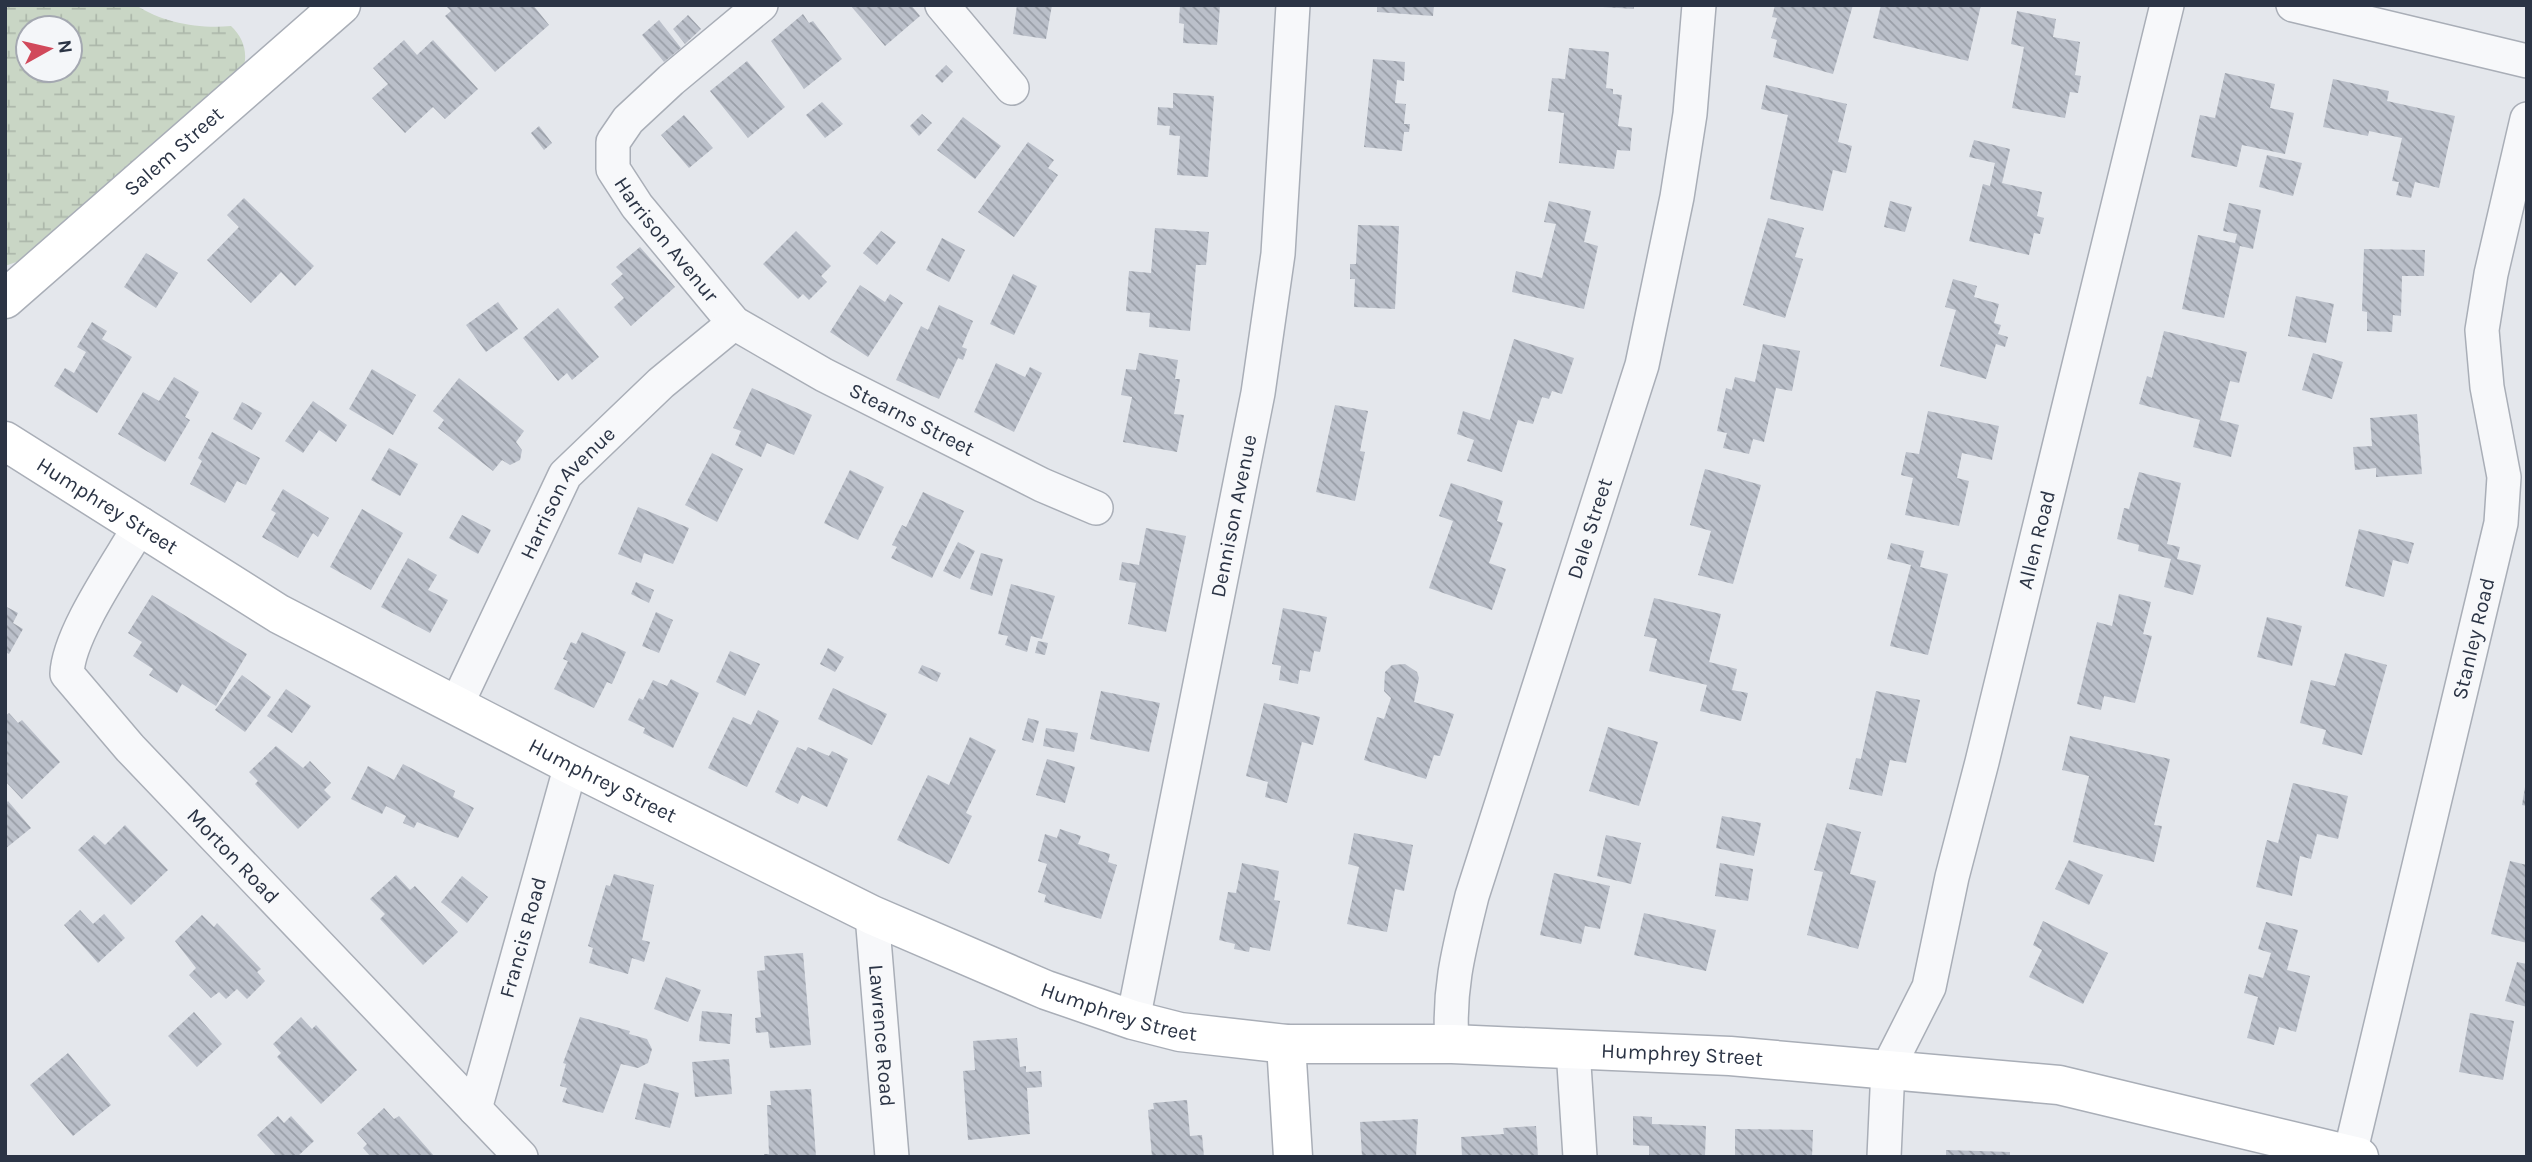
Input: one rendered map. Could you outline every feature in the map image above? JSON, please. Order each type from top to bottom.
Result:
[{"type":"main road","name":"Salem Street","points":[[5,299],[341,5]]},
{"type":"main road","name":"Humphrey Street","points":[[5,441],[141,524],[279,614],[571,765],[872,915],[1046,990],[1133,1020],[1180,1032],[1286,1044],[1452,1044],[1573,1049],[1888,1068],[2059,1085],[2354,1156]]},
{"type":"main road","points":[[1286,1044],[1293,1157]]},
{"type":"street","name":"Harrison Avenur","points":[[734,323],[637,206],[613,169],[613,142],[628,120],[662,88],[761,5]]},
{"type":"street","points":[[942,5],[1012,88]]},
{"type":"street","name":"Dennison Avenue","points":[[1133,1020],[1258,393],[1273,298],[1293,5]]},
{"type":"street","name":"Dale Street","points":[[1452,1044],[1449,1007],[1451,983],[1472,896],[1645,354],[1679,186],[1690,114],[1699,5]]},
{"type":"street","name":"Allen Road","points":[[1888,1068],[1929,986],[1952,877],[2167,5]]},
{"type":"street","points":[[2293,5],[2527,61]]},
{"type":"street","name":"Stanley Road","points":[[2354,1156],[2501,523],[2504,478],[2487,387],[2482,330],[2491,274],[2527,119]]},
{"type":"street","name":"Stearns Street","points":[[734,323],[824,375],[1032,481],[1096,508]]},
{"type":"street","name":"Harrison Avenue","points":[[457,706],[565,475],[661,383],[734,323]]},
{"type":"street","name":"Morton Road","points":[[141,524],[83,626],[68,658],[67,674],[130,748],[521,1157]]},
{"type":"street","name":"Francis Road","points":[[475,1109],[571,765]]},
{"type":"street","name":"Lawrence Road","points":[[872,915],[892,1157]]},
{"type":"street","points":[[1573,1049],[1580,1157]]},
{"type":"street","points":[[1884,1157],[1888,1068]]},
{"type":"green space","points":[[5,5],[136,5],[157,16],[182,23],[207,27],[231,26],[244,47],[242,72],[22,260],[5,266]]},
{"type":"building","points":[[445,5],[533,5],[549,25],[495,72],[445,16],[451,11]]},
{"type":"building","points":[[850,5],[911,5],[920,16],[885,46]]},
{"type":"building","points":[[1017,5],[1052,5],[1046,39],[1013,34]]},
{"type":"building","points":[[1180,5],[1220,5],[1217,45],[1183,43],[1184,24],[1179,23]]},
{"type":"building","points":[[1377,5],[1434,5],[1433,16],[1377,12]]},
{"type":"building","points":[[1634,5],[1634,9],[1603,7]]},
{"type":"building","points":[[1775,5],[1853,5],[1833,74],[1773,57],[1777,40],[1771,38],[1777,18],[1772,17]]},
{"type":"building","points":[[1881,5],[1981,5],[1968,61],[1873,38]]},
{"type":"building","points":[[2017,11],[2056,19],[2053,37],[2080,42],[2075,75],[2081,76],[2078,93],[2070,92],[2065,118],[2012,108],[2024,47],[2011,44]]},
{"type":"building","points":[[803,14],[809,23],[813,21],[842,59],[804,89],[771,41]]},
{"type":"building","points":[[688,15],[701,29],[685,44],[673,29]]},
{"type":"building","points":[[659,20],[681,48],[664,62],[642,35]]},
{"type":"building","points":[[404,40],[417,55],[433,40],[478,89],[445,119],[433,107],[405,133],[372,98],[388,84],[373,68]]},
{"type":"building","points":[[1569,48],[1609,52],[1606,88],[1613,89],[1613,94],[1622,95],[1618,126],[1632,128],[1630,151],[1617,150],[1614,169],[1559,163],[1564,113],[1548,111],[1552,78],[1565,79]]},
{"type":"building","points":[[1373,59],[1405,62],[1404,81],[1397,80],[1395,103],[1406,104],[1404,124],[1410,124],[1409,132],[1404,132],[1402,151],[1364,147]]},
{"type":"building","points":[[747,61],[785,107],[748,138],[710,91]]},
{"type":"building","points":[[946,65],[953,72],[942,83],[935,76]]},
{"type":"building","points":[[2225,73],[2275,84],[2270,108],[2294,113],[2285,154],[2242,145],[2237,167],[2191,157],[2200,115],[2215,118]]},
{"type":"building","points":[[2333,79],[2389,91],[2387,101],[2455,116],[2439,188],[2415,182],[2411,198],[2396,195],[2399,182],[2392,181],[2402,138],[2369,131],[2368,136],[2323,127]]},
{"type":"building","points":[[1766,85],[1847,104],[1838,142],[1852,146],[1846,173],[1833,170],[1823,211],[1770,199],[1788,115],[1761,109]]},
{"type":"building","points":[[1173,93],[1214,96],[1208,177],[1177,175],[1180,136],[1169,135],[1170,126],[1157,125],[1158,107],[1173,108]]},
{"type":"building","points":[[822,102],[843,124],[825,138],[806,115]]},
{"type":"building","points":[[922,114],[932,123],[919,136],[910,126]]},
{"type":"building","points":[[684,115],[713,148],[689,168],[661,135]]},
{"type":"building","points":[[963,117],[1001,146],[975,179],[937,150]]},
{"type":"building","points":[[539,126],[552,143],[544,150],[531,133]]},
{"type":"building","points":[[1974,140],[2010,149],[2002,183],[2042,192],[2037,216],[2044,218],[2040,234],[2034,233],[2029,255],[1969,241],[1983,184],[1990,186],[1995,163],[1969,157]]},
{"type":"building","points":[[1028,142],[1054,160],[1048,168],[1058,175],[1014,237],[978,212]]},
{"type":"building","points":[[2267,155],[2302,163],[2293,196],[2259,187]]},
{"type":"building","points":[[244,198],[314,266],[295,286],[281,272],[251,303],[207,260],[239,227],[227,215]]},
{"type":"building","points":[[1549,201],[1591,211],[1584,242],[1598,246],[1584,309],[1512,292],[1516,271],[1542,278],[1556,224],[1544,222]]},
{"type":"building","points":[[1890,201],[1912,207],[1905,232],[1884,227]]},
{"type":"building","points":[[2229,203],[2261,210],[2253,249],[2240,246],[2224,318],[2182,309],[2198,235],[2235,243],[2237,234],[2223,231]]},
{"type":"building","points":[[1768,218],[1804,228],[1795,257],[1803,259],[1785,318],[1743,305]]},
{"type":"building","points":[[1358,225],[1399,226],[1395,309],[1354,307],[1355,279],[1350,279],[1350,264],[1356,264]]},
{"type":"building","points":[[1155,228],[1209,232],[1206,265],[1196,265],[1190,331],[1149,327],[1150,313],[1126,311],[1129,271],[1151,273]]},
{"type":"building","points":[[796,231],[831,266],[821,276],[827,282],[809,300],[803,294],[798,299],[763,264]]},
{"type":"building","points":[[881,231],[896,242],[877,265],[863,253]]},
{"type":"building","points":[[942,238],[965,250],[949,282],[926,270]]},
{"type":"building","points":[[640,247],[675,287],[631,326],[614,307],[624,298],[611,284],[623,274],[616,267]]},
{"type":"building","points":[[2364,249],[2425,250],[2424,276],[2402,276],[2401,316],[2393,315],[2392,332],[2367,331],[2367,312],[2362,311]]},
{"type":"building","points":[[146,253],[178,273],[156,308],[124,287]]},
{"type":"building","points":[[1013,274],[1037,286],[1014,335],[990,324]]},
{"type":"building","points":[[1953,279],[1977,286],[1974,297],[1999,304],[1994,323],[2001,325],[1998,334],[2008,337],[2005,347],[1996,344],[1986,379],[1940,366],[1956,310],[1945,307]]},
{"type":"building","points":[[860,285],[885,302],[890,294],[903,303],[868,357],[830,332]]},
{"type":"building","points":[[2296,296],[2334,304],[2326,343],[2288,336]]},
{"type":"building","points":[[498,302],[518,329],[486,352],[466,325]]},
{"type":"building","points":[[939,305],[973,321],[962,347],[967,349],[963,360],[958,358],[939,399],[896,380],[921,326],[928,330]]},
{"type":"building","points":[[558,308],[599,357],[572,380],[567,373],[558,381],[523,338]]},
{"type":"building","points":[[92,322],[107,331],[102,339],[132,357],[97,413],[54,386],[65,368],[74,373],[86,352],[77,347]]},
{"type":"building","points":[[2164,331],[2247,352],[2239,383],[2230,381],[2220,420],[2239,425],[2231,457],[2193,447],[2200,420],[2139,404],[2147,376],[2152,378]]},
{"type":"building","points":[[1514,339],[1574,358],[1562,394],[1552,391],[1549,399],[1542,397],[1533,424],[1518,420],[1502,472],[1467,461],[1474,440],[1457,434],[1463,411],[1490,420]]},
{"type":"building","points":[[1763,344],[1800,351],[1792,391],[1776,388],[1764,442],[1753,439],[1749,454],[1723,448],[1727,433],[1717,431],[1726,388],[1732,390],[1735,377],[1755,382]]},
{"type":"building","points":[[1139,353],[1178,360],[1175,379],[1180,379],[1174,414],[1184,415],[1177,452],[1123,442],[1132,397],[1121,395],[1126,369],[1136,370]]},
{"type":"building","points":[[2313,353],[2343,362],[2332,399],[2302,390]]},
{"type":"building","points":[[996,363],[1025,377],[1030,367],[1042,373],[1014,432],[974,412]]},
{"type":"building","points":[[372,369],[416,395],[393,435],[349,409]]},
{"type":"building","points":[[174,377],[199,392],[185,417],[190,420],[165,462],[118,434],[143,392],[159,401]]},
{"type":"building","points":[[459,378],[524,431],[516,442],[522,450],[520,460],[510,465],[502,460],[493,471],[438,428],[444,420],[433,411]]},
{"type":"building","points":[[752,388],[812,415],[794,455],[767,443],[761,457],[735,445],[741,431],[733,428]]},
{"type":"building","points":[[313,401],[347,425],[336,442],[319,430],[303,453],[285,441]]},
{"type":"building","points":[[242,402],[262,413],[252,430],[233,419]]},
{"type":"building","points":[[1335,405],[1368,411],[1360,451],[1365,452],[1355,501],[1316,492]]},
{"type":"building","points":[[1928,411],[1999,426],[1992,460],[1962,453],[1957,478],[1969,481],[1959,526],[1905,515],[1913,478],[1901,475],[1906,452],[1919,454]]},
{"type":"building","points":[[2417,414],[2422,474],[2376,477],[2376,468],[2355,470],[2353,447],[2372,446],[2370,418]]},
{"type":"building","points":[[212,432],[260,458],[246,485],[237,481],[225,503],[190,484],[202,461],[198,458]]},
{"type":"building","points":[[389,448],[418,464],[400,496],[371,480]]},
{"type":"building","points":[[712,453],[743,469],[717,522],[685,505]]},
{"type":"building","points":[[1705,469],[1761,485],[1733,584],[1698,575],[1711,531],[1690,525]]},
{"type":"building","points":[[850,470],[884,487],[858,540],[824,523]]},
{"type":"building","points":[[2139,472],[2181,483],[2167,544],[2180,547],[2177,559],[2201,565],[2193,595],[2164,587],[2171,559],[2138,551],[2139,545],[2117,539],[2124,508],[2129,509]]},
{"type":"building","points":[[1451,483],[1503,501],[1497,521],[1503,523],[1489,563],[1506,569],[1492,610],[1429,588],[1453,521],[1439,516]]},
{"type":"building","points":[[283,489],[329,518],[318,537],[313,533],[298,558],[262,537],[276,513],[271,510]]},
{"type":"building","points":[[923,492],[964,511],[932,578],[891,558],[897,547],[892,545],[902,525],[906,527]]},
{"type":"building","points":[[638,507],[689,528],[673,564],[644,553],[641,563],[618,554]]},
{"type":"building","points":[[362,509],[403,533],[371,590],[330,567]]},
{"type":"building","points":[[462,515],[491,530],[478,554],[449,538]]},
{"type":"building","points":[[1146,528],[1186,536],[1166,632],[1128,624],[1136,583],[1119,580],[1122,562],[1139,565]]},
{"type":"building","points":[[2359,529],[2414,543],[2408,564],[2393,560],[2384,597],[2345,586]]},
{"type":"building","points":[[958,542],[975,551],[960,579],[943,571]]},
{"type":"building","points":[[1891,543],[1924,551],[1920,567],[1948,574],[1928,655],[1890,646],[1911,565],[1887,559]]},
{"type":"building","points":[[981,553],[1003,559],[992,596],[970,589]]},
{"type":"building","points":[[408,558],[437,575],[428,590],[448,600],[430,633],[381,607]]},
{"type":"building","points":[[636,582],[654,590],[649,603],[631,594]]},
{"type":"building","points":[[1011,584],[1055,596],[1042,639],[1031,636],[1027,652],[1005,645],[1008,636],[998,634]]},
{"type":"building","points":[[2119,594],[2151,602],[2143,634],[2152,636],[2135,703],[2104,696],[2101,710],[2077,704],[2097,622],[2112,626]]},
{"type":"building","points":[[152,595],[247,654],[216,706],[182,684],[177,693],[149,675],[153,669],[133,656],[142,642],[128,633]]},
{"type":"building","points":[[1654,598],[1721,614],[1709,662],[1737,669],[1732,690],[1748,693],[1741,721],[1700,711],[1707,685],[1649,671],[1657,639],[1644,636]]},
{"type":"building","points":[[5,606],[18,613],[13,623],[23,629],[9,654],[5,652]]},
{"type":"building","points":[[1283,608],[1327,617],[1320,652],[1314,651],[1310,672],[1300,670],[1298,684],[1279,680],[1281,666],[1272,664]]},
{"type":"building","points":[[656,612],[673,620],[659,653],[642,646]]},
{"type":"building","points":[[2267,617],[2302,626],[2292,666],[2257,657]]},
{"type":"building","points":[[582,632],[626,652],[612,684],[607,682],[594,708],[554,689],[568,661],[563,659],[571,642],[576,644]]},
{"type":"building","points":[[1038,641],[1048,643],[1045,655],[1035,653]]},
{"type":"building","points":[[828,648],[844,657],[835,672],[820,664]]},
{"type":"building","points":[[730,651],[760,664],[745,696],[716,682]]},
{"type":"building","points":[[2345,653],[2387,665],[2362,755],[2322,744],[2326,730],[2300,723],[2311,680],[2335,686]]},
{"type":"building","points":[[1405,664],[1417,672],[1419,678],[1414,702],[1454,714],[1440,756],[1434,755],[1426,779],[1364,760],[1377,717],[1384,719],[1391,698],[1384,691],[1385,672],[1392,665]]},
{"type":"building","points":[[922,665],[941,673],[937,682],[918,673]]},
{"type":"building","points":[[242,675],[271,697],[245,732],[215,710]]},
{"type":"building","points":[[671,679],[699,693],[673,748],[643,733],[645,728],[628,720],[639,698],[643,700],[653,680],[667,686]]},
{"type":"building","points":[[833,688],[887,714],[872,745],[818,719]]},
{"type":"building","points":[[286,689],[311,706],[292,733],[267,716]]},
{"type":"building","points":[[1101,691],[1160,703],[1149,752],[1090,739]]},
{"type":"building","points":[[1876,691],[1920,700],[1906,763],[1890,760],[1882,796],[1849,789],[1856,758],[1861,759]]},
{"type":"building","points":[[1264,703],[1320,717],[1313,745],[1302,742],[1287,803],[1265,797],[1268,782],[1246,776]]},
{"type":"building","points":[[758,710],[779,721],[747,787],[708,768],[733,717],[751,725]]},
{"type":"building","points":[[9,713],[18,723],[22,720],[60,762],[22,799],[5,781],[5,716]]},
{"type":"building","points":[[1028,718],[1039,721],[1033,743],[1022,740]]},
{"type":"building","points":[[1608,727],[1658,742],[1639,806],[1589,791]]},
{"type":"building","points":[[1046,728],[1078,733],[1074,752],[1043,746]]},
{"type":"building","points":[[2070,736],[2170,759],[2154,825],[2162,826],[2154,862],[2073,842],[2089,776],[2062,770]]},
{"type":"building","points":[[970,737],[996,750],[966,813],[972,816],[949,864],[897,840],[928,775],[949,785]]},
{"type":"building","points":[[276,746],[303,768],[310,761],[331,783],[324,790],[331,797],[298,829],[255,784],[258,781],[249,772]]},
{"type":"building","points":[[797,747],[806,751],[808,747],[829,756],[832,751],[848,759],[827,807],[802,795],[798,804],[775,792]]},
{"type":"building","points":[[1047,759],[1075,767],[1065,803],[1036,795]]},
{"type":"building","points":[[403,764],[455,791],[453,797],[474,808],[458,838],[417,822],[414,828],[403,823],[406,816],[386,806],[382,814],[351,799],[368,766],[394,780]]},
{"type":"building","points":[[2293,783],[2348,796],[2338,839],[2317,834],[2311,859],[2300,856],[2292,896],[2256,887],[2267,840],[2278,843]]},
{"type":"building","points":[[2525,787],[2527,788],[2527,806],[2522,805]]},
{"type":"building","points":[[8,801],[31,828],[5,849],[5,804]]},
{"type":"building","points":[[1722,816],[1761,823],[1754,856],[1716,848]]},
{"type":"building","points":[[1827,823],[1861,832],[1850,874],[1876,881],[1858,949],[1807,935],[1823,872],[1814,870]]},
{"type":"building","points":[[125,825],[168,870],[131,905],[78,850],[94,835],[105,845]]},
{"type":"building","points":[[1060,829],[1081,836],[1078,844],[1110,854],[1108,862],[1117,865],[1101,919],[1044,902],[1046,895],[1038,892],[1047,864],[1038,861],[1045,834],[1057,838]]},
{"type":"building","points":[[1354,833],[1413,845],[1404,891],[1395,889],[1387,932],[1347,924],[1359,867],[1348,864]]},
{"type":"building","points":[[1606,835],[1641,843],[1631,884],[1597,876]]},
{"type":"building","points":[[2069,860],[2103,875],[2089,905],[2055,889]]},
{"type":"building","points":[[2510,861],[2527,865],[2527,943],[2491,934]]},
{"type":"building","points":[[1242,863],[1279,871],[1274,900],[1280,901],[1270,951],[1250,947],[1249,952],[1234,949],[1235,944],[1219,940],[1228,892],[1236,893]]},
{"type":"building","points":[[1720,863],[1753,869],[1748,901],[1715,896]]},
{"type":"building","points":[[1554,873],[1610,886],[1600,929],[1585,926],[1581,944],[1540,935]]},
{"type":"building","points":[[614,874],[654,885],[642,940],[650,942],[644,962],[632,958],[628,974],[589,963],[593,948],[588,946],[606,885],[610,886]]},
{"type":"building","points":[[396,875],[410,890],[415,886],[458,932],[423,965],[380,919],[385,914],[370,899]]},
{"type":"building","points":[[462,876],[488,897],[467,923],[441,902]]},
{"type":"building","points":[[80,910],[93,924],[104,914],[125,938],[98,963],[64,925]]},
{"type":"building","points":[[1644,913],[1716,930],[1706,971],[1634,955]]},
{"type":"building","points":[[202,915],[214,927],[217,923],[261,969],[257,972],[265,981],[247,999],[237,989],[226,999],[219,992],[211,998],[189,975],[196,968],[175,941]]},
{"type":"building","points":[[2043,921],[2108,953],[2083,1004],[2029,977],[2042,950],[2033,945]]},
{"type":"building","points":[[2266,922],[2298,930],[2287,970],[2310,976],[2296,1032],[2279,1027],[2274,1045],[2247,1038],[2258,997],[2244,993],[2249,974],[2263,978],[2271,953],[2258,949]]},
{"type":"building","points":[[803,953],[811,1045],[770,1048],[768,1032],[756,1033],[755,1018],[761,1017],[757,971],[765,970],[764,956]]},
{"type":"building","points":[[2517,962],[2527,964],[2527,1007],[2505,1001]]},
{"type":"building","points":[[666,977],[701,990],[688,1022],[654,1009]]},
{"type":"building","points":[[702,1011],[732,1014],[730,1044],[699,1041]]},
{"type":"building","points":[[194,1012],[222,1044],[197,1067],[168,1036]]},
{"type":"building","points":[[2470,1013],[2514,1021],[2503,1080],[2459,1072]]},
{"type":"building","points":[[301,1017],[312,1029],[316,1025],[357,1070],[321,1104],[277,1057],[281,1053],[273,1044]]},
{"type":"building","points":[[580,1017],[630,1031],[629,1034],[647,1039],[652,1049],[648,1063],[638,1068],[621,1064],[603,1113],[562,1102],[567,1088],[560,1086],[566,1064],[563,1063]]},
{"type":"building","points":[[1017,1038],[1020,1067],[1026,1066],[1026,1072],[1041,1071],[1042,1087],[1027,1088],[1030,1134],[968,1140],[963,1071],[975,1070],[973,1041]]},
{"type":"building","points":[[68,1053],[111,1105],[73,1136],[30,1085]]},
{"type":"building","points":[[729,1059],[732,1094],[695,1097],[692,1062]]},
{"type":"building","points":[[644,1083],[679,1093],[670,1128],[635,1119]]},
{"type":"building","points":[[811,1089],[816,1157],[764,1157],[764,1154],[769,1154],[767,1105],[771,1105],[770,1091]]},
{"type":"building","points":[[1187,1100],[1190,1136],[1202,1135],[1204,1157],[1152,1157],[1148,1110],[1154,1109],[1153,1103]]},
{"type":"building","points":[[384,1108],[394,1119],[399,1116],[435,1157],[371,1157],[363,1148],[367,1144],[357,1133]]},
{"type":"building","points":[[278,1116],[284,1123],[291,1116],[314,1141],[297,1157],[277,1157],[257,1135]]},
{"type":"building","points":[[1633,1116],[1652,1117],[1652,1124],[1706,1126],[1705,1157],[1649,1157],[1649,1146],[1633,1145]]},
{"type":"building","points":[[1418,1119],[1416,1157],[1362,1157],[1360,1122]]},
{"type":"building","points":[[1536,1126],[1538,1157],[1462,1157],[1461,1137],[1504,1134],[1503,1128]]},
{"type":"building","points":[[1735,1129],[1813,1130],[1812,1157],[1735,1157]]},
{"type":"building","points":[[1946,1150],[2010,1152],[2010,1157],[1946,1157]]}]
